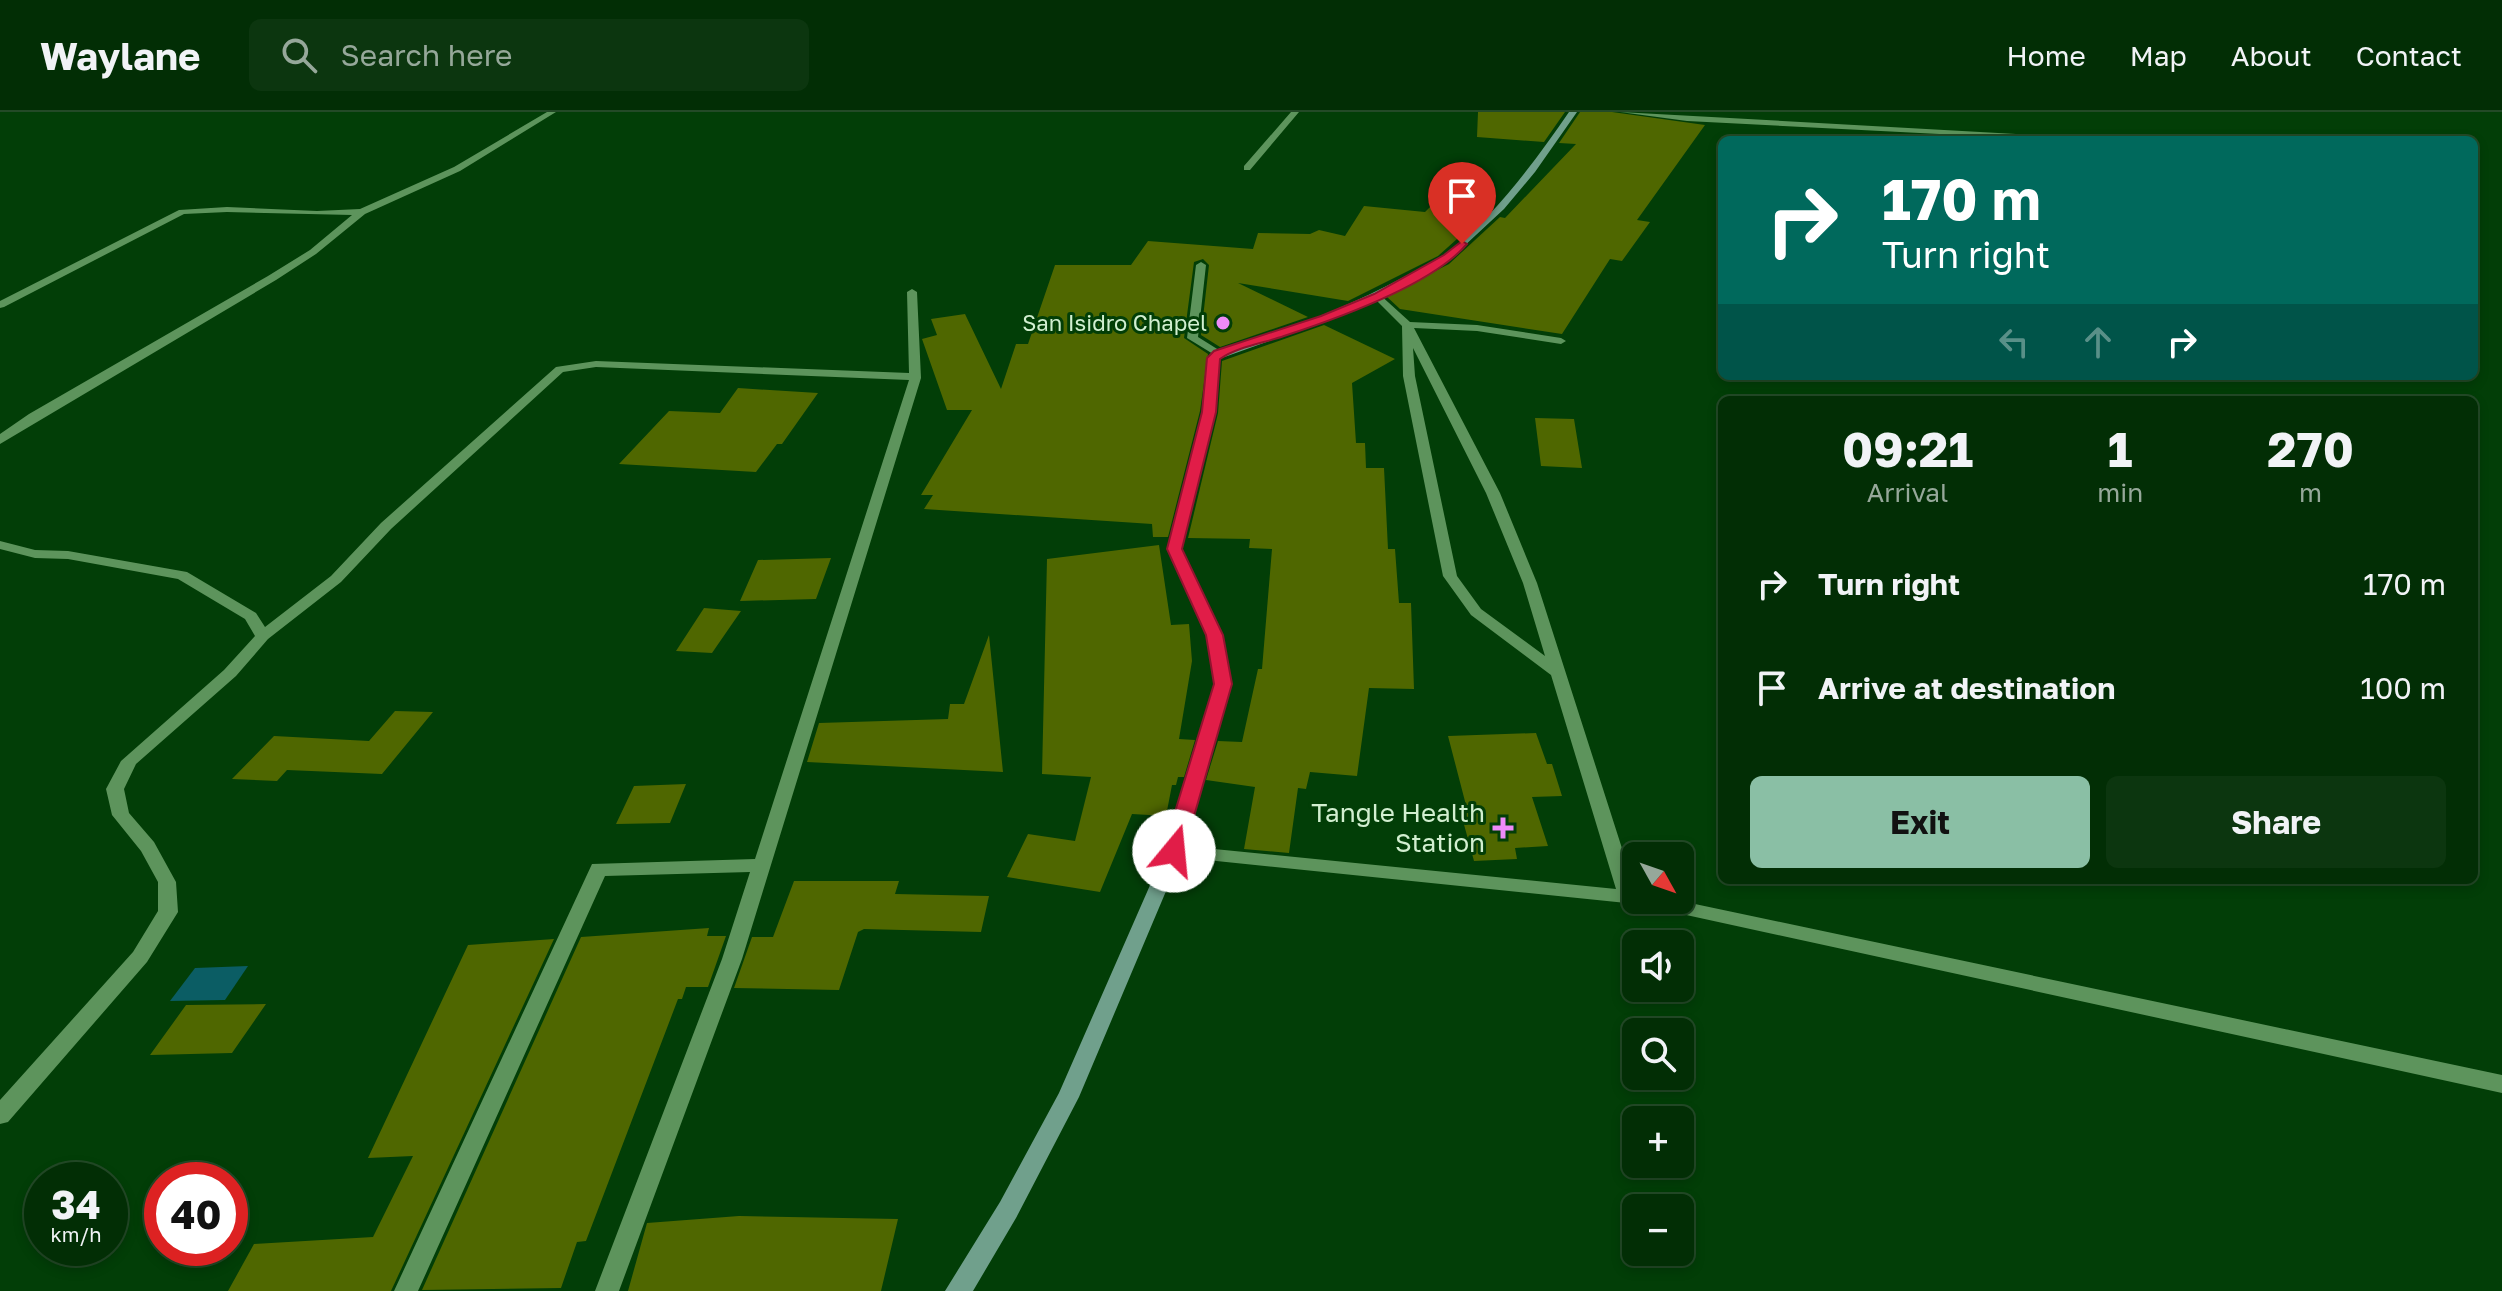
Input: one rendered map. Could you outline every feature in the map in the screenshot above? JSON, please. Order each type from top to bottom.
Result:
[{"type":"street","points":[[0,440],[33,417],[272,278],[313,252],[362,212],[457,169],[552,112]]},
{"type":"street","points":[[1247,168],[1295,112]]},
{"type":"street","points":[[957,1291],[970,1276],[1008,1210],[1068,1097],[1174,851],[1223,684],[1215,635],[1175,549],[1209,412],[1212,364],[1218,354],[1325,319],[1378,296],[1448,257],[1541,161],[1573,112]]},
{"type":"street","points":[[1624,112],[1687,119],[1971,136]]},
{"type":"street","points":[[0,305],[182,212],[235,207],[324,216],[362,212]]},
{"type":"street","points":[[1201,265],[1192,338],[1218,354]]},
{"type":"street","points":[[607,1291],[732,959],[915,378],[912,292]]},
{"type":"street","points":[[1378,296],[1407,325],[1493,493],[1530,583],[1622,857]]},
{"type":"street","points":[[1407,325],[1477,328],[1561,341]]},
{"type":"street","points":[[1407,325],[1409,376],[1450,576],[1476,612],[1560,674]]},
{"type":"street","points":[[0,1115],[140,957],[168,912],[167,882],[148,847],[121,815],[115,789],[129,761],[230,673],[263,636],[336,579],[386,526],[560,369],[580,365],[631,365],[903,375],[915,378]]},
{"type":"street","points":[[0,545],[35,554],[68,555],[182,575],[251,616],[263,636]]},
{"type":"street","points":[[1174,851],[1622,897]]},
{"type":"street","points":[[406,1291],[599,869],[762,865]]},
{"type":"street","points":[[1694,910],[2502,1084]]},
{"type":"water","points":[[248,966],[225,1000],[170,1001],[195,968]]},
{"type":"building","points":[[1478,112],[1565,112],[1544,142],[1477,137]]},
{"type":"building","points":[[1580,112],[1612,112],[1705,125],[1637,220],[1650,222],[1622,261],[1610,259],[1562,334],[1400,309],[1386,296],[1449,264],[1500,217],[1505,218],[1576,144],[1559,143]]},
{"type":"building","points":[[1364,206],[1425,212],[1431,206],[1485,214],[1438,256],[1348,301],[1238,283],[1308,317],[1220,347],[1201,335],[1209,265],[1203,259],[1194,262],[1184,338],[1208,354],[1200,411],[1168,537],[1153,537],[1152,524],[924,509],[933,495],[921,495],[972,410],[947,410],[922,339],[937,335],[931,319],[965,314],[1001,389],[1016,344],[1028,344],[1055,265],[1131,265],[1148,241],[1253,249],[1258,233],[1310,234],[1319,230],[1345,236]]},
{"type":"building","points":[[1324,325],[1395,359],[1352,383],[1356,443],[1365,443],[1366,468],[1384,468],[1388,549],[1395,549],[1399,603],[1411,603],[1414,689],[1369,688],[1357,776],[1310,772],[1306,789],[1298,788],[1289,853],[1244,849],[1255,787],[1206,780],[1218,741],[1242,742],[1258,669],[1262,669],[1272,549],[1249,548],[1250,539],[1188,538],[1218,413],[1222,361]]},
{"type":"building","points":[[738,388],[818,393],[782,444],[777,444],[756,472],[619,464],[669,411],[720,413]]},
{"type":"building","points":[[1535,418],[1574,419],[1582,468],[1541,466]]},
{"type":"building","points":[[1159,545],[1171,625],[1189,624],[1192,661],[1179,739],[1195,740],[1184,777],[1178,777],[1176,785],[1172,785],[1166,816],[1132,814],[1100,892],[1007,877],[1028,834],[1075,841],[1091,777],[1042,774],[1047,559]]},
{"type":"building","points":[[831,558],[816,599],[740,601],[758,560]]},
{"type":"building","points":[[704,608],[741,611],[712,653],[676,651]]},
{"type":"building","points":[[989,635],[1003,772],[807,762],[819,723],[948,719],[950,704],[964,704]]},
{"type":"building","points":[[395,711],[433,712],[382,774],[287,770],[277,781],[232,779],[274,736],[369,741]]},
{"type":"building","points":[[1536,733],[1547,764],[1552,764],[1562,796],[1532,797],[1548,846],[1515,848],[1517,859],[1474,861],[1460,810],[1467,809],[1448,736]]},
{"type":"building","points":[[686,784],[670,823],[616,824],[634,786]]},
{"type":"building","points":[[794,881],[899,881],[895,894],[989,896],[981,932],[864,929],[858,932],[839,990],[734,988],[752,937],[773,937]]},
{"type":"building","points":[[709,928],[707,936],[726,936],[708,987],[686,987],[682,999],[678,999],[586,1241],[577,1242],[561,1288],[422,1290],[581,937]]},
{"type":"building","points":[[554,939],[391,1291],[228,1291],[242,1266],[248,1266],[248,1255],[254,1244],[373,1237],[413,1156],[368,1158],[468,945]]},
{"type":"building","points":[[266,1004],[232,1053],[150,1055],[186,1005]]},
{"type":"building","points":[[739,1216],[898,1219],[881,1291],[628,1291],[647,1223]]},
{"type":"place","name":"San Isidro Chapel","points":[[1223,323]]},
{"type":"place","name":"Tangle Health Station","points":[[1503,828]]},
{"type":"route","points":[[1174,851],[1223,684],[1215,635],[1175,549],[1209,412],[1214,358],[1218,354],[1325,319],[1378,296],[1448,257],[1462,244]]}]
